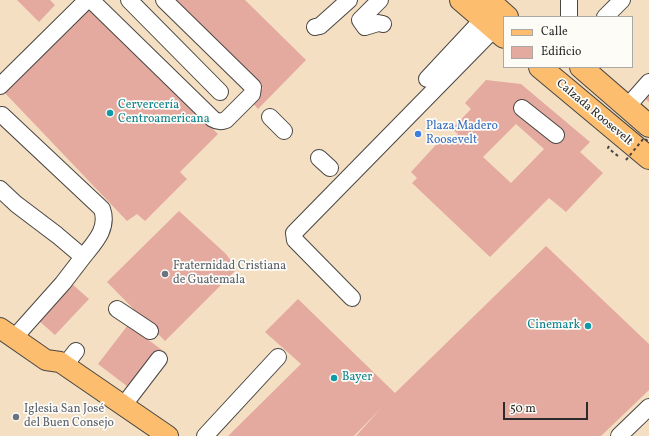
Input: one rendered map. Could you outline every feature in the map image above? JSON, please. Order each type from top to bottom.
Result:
[{"type":"highway","points":[[462,0],[495,20]]},
{"type":"highway","points":[[503,0],[521,16]]},
{"type":"highway","name":"Calzada Roosevelt","points":[[541,68],[649,158]]},
{"type":"highway","points":[[582,68],[649,126]]},
{"type":"main road","points":[[7,333],[62,358],[123,406],[168,436]]},
{"type":"main road","points":[[62,358],[52,373],[143,436]]},
{"type":"street","points":[[0,86],[87,0]]},
{"type":"street","points":[[91,0],[213,119],[217,122],[222,122],[226,120],[252,94],[253,87],[164,0]]},
{"type":"street","points":[[129,0],[220,92]]},
{"type":"street","points":[[315,27],[320,26],[348,0]]},
{"type":"street","points":[[380,0],[360,20],[365,27],[378,23],[384,24]]},
{"type":"street","points":[[569,0],[569,16]]},
{"type":"street","points":[[606,16],[622,0]]},
{"type":"street","points":[[427,79],[454,40],[495,20]]},
{"type":"street","points":[[352,298],[295,240],[294,233],[495,20]]},
{"type":"street","points":[[627,107],[649,82]]},
{"type":"street","points":[[522,108],[556,135]]},
{"type":"street","points":[[1,115],[102,209],[105,216],[100,236],[64,283],[7,333]]},
{"type":"street","points":[[270,117],[284,131]]},
{"type":"street","points":[[0,189],[16,204],[57,234],[83,257]]},
{"type":"street","points":[[117,309],[150,330]]},
{"type":"street","points":[[205,436],[278,357]]},
{"type":"street","points":[[123,406],[159,359]]},
{"type":"street","points":[[619,436],[649,407]]},
{"type":"path","points":[[626,160],[644,138],[649,142]]},
{"type":"path","points":[[608,148],[618,156]]},
{"type":"building","points":[[17,0],[50,0],[55,5],[39,22]]},
{"type":"building","points":[[170,0],[245,0],[306,60],[258,109],[252,102],[263,88]]},
{"type":"building","name":"Cervercería Centroamericana","points":[[88,6],[218,134],[180,172],[187,179],[145,221],[137,214],[127,221],[3,91]]},
{"type":"building","points":[[486,80],[521,84],[590,142],[580,152],[603,173],[566,212],[549,198],[490,257],[412,183],[417,178],[411,172],[444,136],[450,142],[458,134],[452,129],[471,109],[465,103]],"holes":[[[516,124],[544,149],[511,183],[483,157]]]},
{"type":"building","points":[[649,89],[649,102],[642,96]]},
{"type":"building","points":[[179,211],[226,254],[237,269],[165,341],[107,282]]},
{"type":"building","points":[[546,246],[649,344],[649,390],[601,436],[356,436],[382,407],[354,436],[228,436],[301,364],[265,332],[298,299],[395,393]]},
{"type":"building","points":[[71,283],[89,299],[55,335],[38,320]]},
{"type":"building","points":[[128,325],[162,350],[132,390],[98,364]]},
{"type":"place","name":"Cervercería Centroamericana","points":[[110,113]]},
{"type":"place","name":"Plaza Madero Roosevelt","points":[[418,134]]},
{"type":"place","name":"Fraternidad Cristiana de Guatemala","points":[[165,274]]},
{"type":"place","name":"Cinemark","points":[[588,326]]},
{"type":"place","name":"Bayer","points":[[334,378]]},
{"type":"place","name":"Iglesia San José del Buen Consejo","points":[[16,417]]}]
